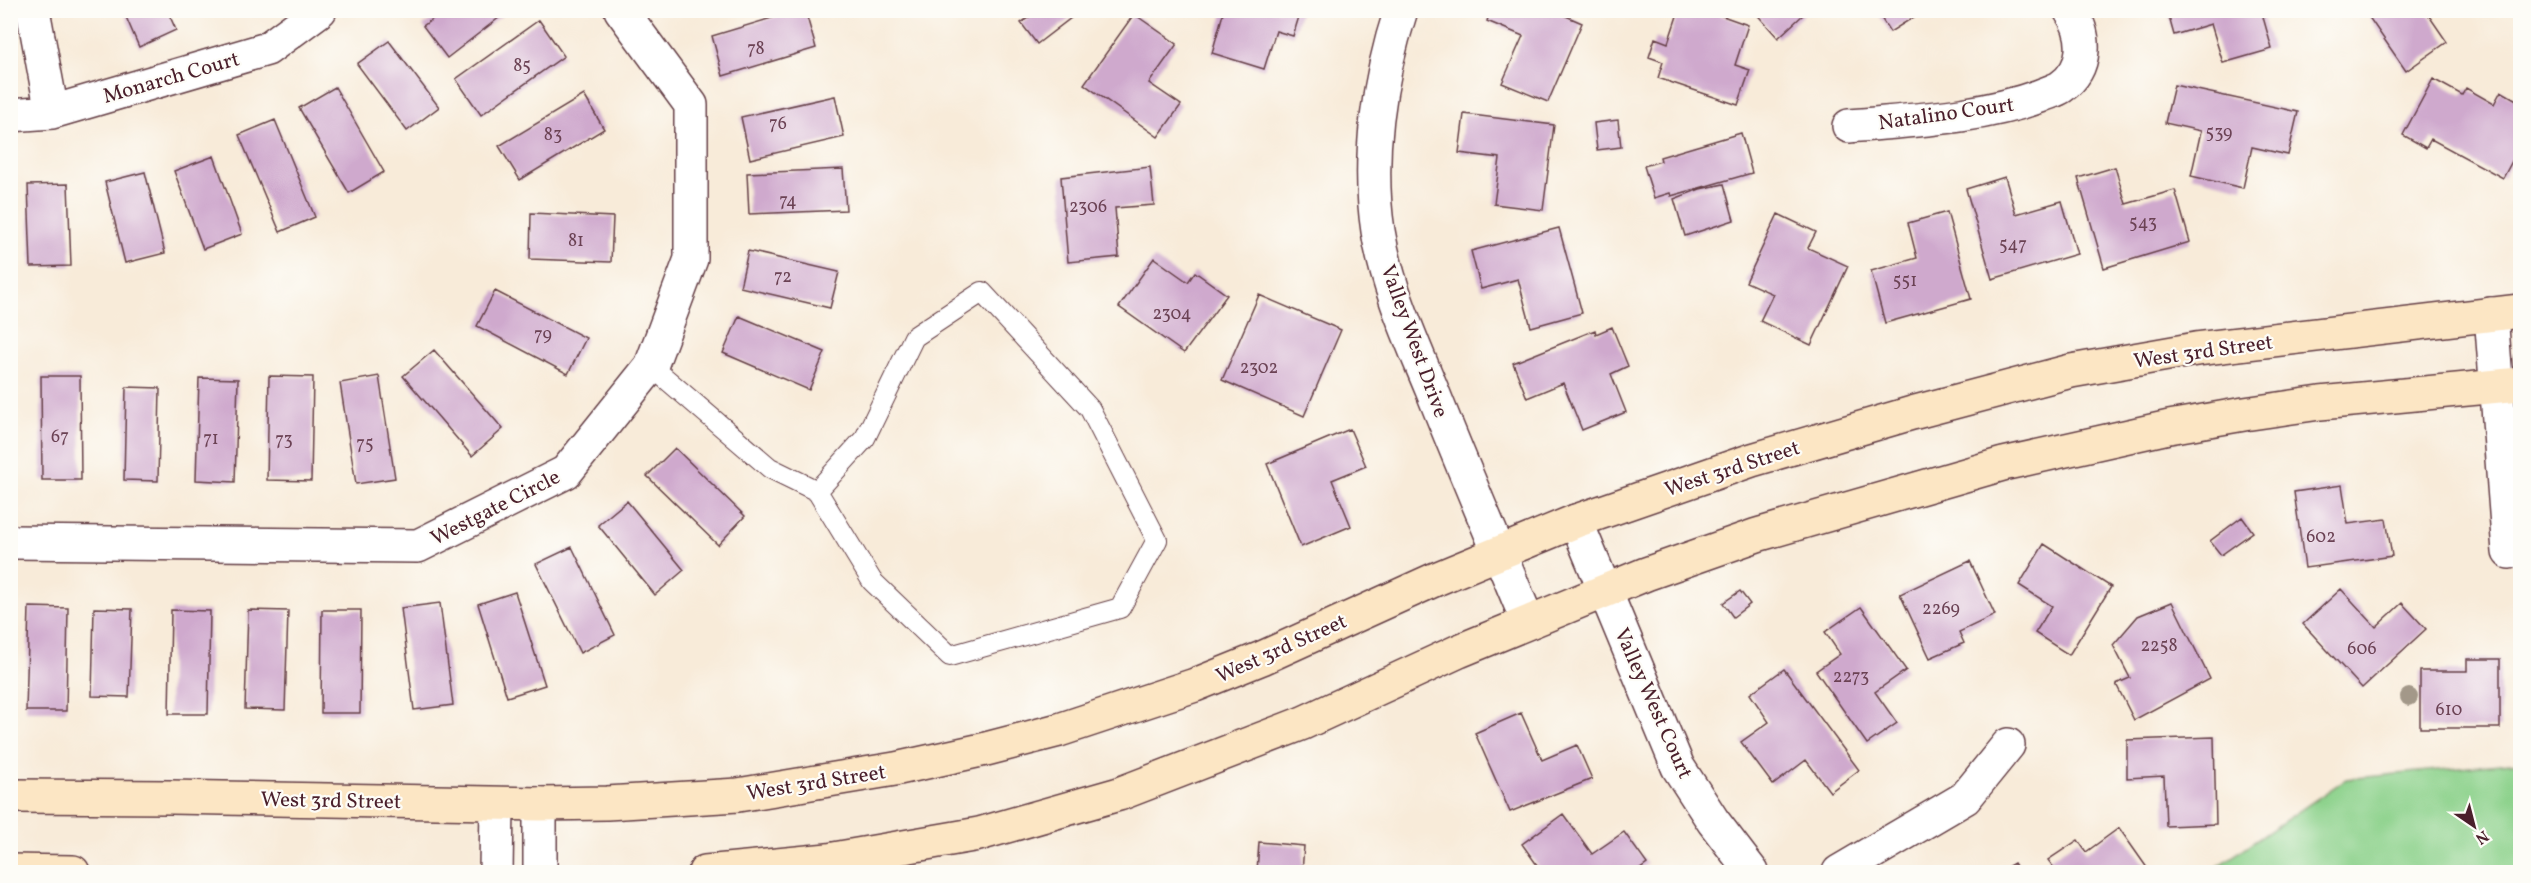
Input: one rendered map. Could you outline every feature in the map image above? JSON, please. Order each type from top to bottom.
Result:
[{"type":"main road","name":"West 3rd Street","points":[[10,796],[170,796],[540,804],[674,800],[738,795],[832,781],[986,749],[1127,709],[1195,685],[1498,552],[1576,521],[1689,481],[1830,436],[1986,392],[2072,371],[2196,349],[2506,312]]},
{"type":"main road","points":[[705,873],[828,860],[979,834],[1119,794],[1303,723],[1459,651],[1605,590],[1779,528],[1937,482],[2080,446],[2266,411],[2320,403],[2509,385]]},
{"type":"main road","points":[[10,871],[73,873]]},
{"type":"street","points":[[33,10],[52,112]]},
{"type":"street","name":"Monarch Court","points":[[10,115],[52,112],[267,49],[320,10]]},
{"type":"street","name":"Westgate Circle","points":[[10,542],[418,546],[566,472],[651,366],[691,259],[691,105],[621,10]]},
{"type":"street","name":"Valley West Drive","points":[[1401,10],[1388,57],[1380,103],[1374,195],[1378,232],[1395,299],[1528,622]]},
{"type":"street","name":"Natalino Court","points":[[1849,126],[1994,109],[2061,88],[2078,69],[2084,46],[2078,23],[2070,10]]},
{"type":"street","points":[[2506,312],[2509,385],[2508,552]]},
{"type":"street","name":"Valley West Court","points":[[1576,521],[1678,767],[1713,821],[1752,873]]},
{"type":"street","points":[[1839,873],[1965,798],[2008,745]]},
{"type":"street","points":[[496,873],[497,804]]},
{"type":"street","points":[[540,804],[540,873]]},
{"type":"lane","points":[[651,366],[770,468],[817,491],[872,581],[950,656],[1120,608],[1157,540],[1090,409],[982,292],[914,337],[865,438],[817,491]]},
{"type":"green space","points":[[2520,762],[2520,872],[2210,872],[2346,779]]},
{"type":"building","points":[[123,10],[167,10],[176,30],[139,47]]},
{"type":"building","points":[[445,10],[509,10],[447,58],[423,26]]},
{"type":"building","points":[[798,10],[805,10],[816,48],[723,76],[712,36]]},
{"type":"building","points":[[1039,10],[1073,10],[1076,14],[1037,44],[1021,23]]},
{"type":"building","points":[[1224,10],[1301,10],[1293,36],[1276,31],[1264,69],[1212,53]]},
{"type":"building","points":[[1491,10],[1552,10],[1582,23],[1548,102],[1502,83],[1523,36],[1487,21]]},
{"type":"building","points":[[1679,10],[1706,10],[1748,25],[1735,65],[1750,70],[1738,105],[1658,78],[1663,62],[1649,57],[1655,38],[1668,43]]},
{"type":"building","points":[[1753,10],[1801,10],[1804,14],[1778,38]]},
{"type":"building","points":[[1876,10],[1921,10],[1922,12],[1890,32]]},
{"type":"building","points":[[2167,10],[2261,10],[2272,49],[2223,63],[2211,24],[2174,35]]},
{"type":"building","points":[[2364,10],[2425,10],[2447,42],[2406,71]]},
{"type":"building","points":[[1134,14],[1177,44],[1149,83],[1181,105],[1158,137],[1084,84]]},
{"type":"building","points":[[539,20],[564,56],[481,115],[456,79]]},
{"type":"building","points":[[389,41],[439,107],[407,131],[357,64]]},
{"type":"building","points":[[2433,79],[2462,95],[2466,88],[2494,104],[2501,91],[2520,102],[2520,146],[2503,178],[2431,139],[2426,148],[2403,135]]},
{"type":"building","points":[[2174,85],[2298,112],[2288,155],[2252,147],[2243,188],[2191,176],[2201,131],[2165,123]]},
{"type":"building","points":[[335,87],[384,172],[349,193],[299,108]]},
{"type":"building","points":[[584,95],[604,129],[520,180],[499,146]]},
{"type":"building","points":[[835,96],[844,137],[750,159],[741,117]]},
{"type":"building","points":[[1464,114],[1554,125],[1543,210],[1494,204],[1500,158],[1459,153]]},
{"type":"building","points":[[275,120],[315,217],[280,232],[239,135]]},
{"type":"building","points":[[1618,120],[1621,147],[1597,150],[1594,123]]},
{"type":"building","points":[[1741,133],[1752,173],[1671,196],[1670,193],[1654,198],[1644,166],[1661,161],[1660,157]]},
{"type":"building","points":[[214,156],[242,234],[203,249],[174,171]]},
{"type":"building","points":[[1150,167],[1154,205],[1115,208],[1119,257],[1068,262],[1061,177]]},
{"type":"building","points":[[2115,167],[2126,204],[2175,190],[2190,242],[2104,268],[2078,178]]},
{"type":"building","points":[[843,169],[846,210],[749,214],[747,173]]},
{"type":"building","points":[[145,172],[165,253],[125,263],[105,182]]},
{"type":"building","points":[[2005,177],[2016,214],[2062,201],[2077,254],[1992,279],[1966,189]]},
{"type":"building","points":[[68,184],[71,266],[31,267],[28,185]]},
{"type":"building","points":[[1724,184],[1734,220],[1685,236],[1674,199],[1700,189]]},
{"type":"building","points":[[1947,212],[1971,299],[1885,323],[1871,271],[1917,258],[1908,223]]},
{"type":"building","points":[[531,213],[613,217],[611,262],[530,259]]},
{"type":"building","points":[[1778,214],[1816,232],[1808,248],[1848,266],[1811,345],[1760,321],[1773,294],[1746,282]]},
{"type":"building","points":[[1559,228],[1582,313],[1531,327],[1518,279],[1481,289],[1471,251]]},
{"type":"building","points":[[748,251],[839,272],[830,308],[740,287]]},
{"type":"building","points":[[1154,258],[1188,282],[1195,272],[1227,295],[1184,353],[1119,307]]},
{"type":"building","points":[[495,291],[586,338],[568,374],[477,326]]},
{"type":"building","points":[[1259,295],[1341,330],[1304,416],[1222,380]]},
{"type":"building","points":[[739,316],[825,352],[809,390],[723,353]]},
{"type":"building","points":[[1612,327],[1628,366],[1611,374],[1626,412],[1582,430],[1563,383],[1527,398],[1513,363],[1595,330],[1596,334]]},
{"type":"building","points":[[434,350],[503,429],[472,456],[403,376]]},
{"type":"building","points":[[41,376],[80,376],[81,480],[42,480]]},
{"type":"building","points":[[269,376],[313,377],[311,481],[267,480]]},
{"type":"building","points":[[379,376],[395,478],[356,484],[340,383]]},
{"type":"building","points":[[199,378],[238,379],[235,482],[196,480]]},
{"type":"building","points":[[126,387],[160,388],[158,481],[124,480]]},
{"type":"building","points":[[1350,429],[1366,466],[1332,480],[1351,526],[1301,547],[1267,464]]},
{"type":"building","points":[[675,448],[745,516],[718,545],[647,476]]},
{"type":"building","points":[[2342,485],[2348,524],[2386,519],[2392,556],[2305,568],[2294,492]]},
{"type":"building","points":[[627,501],[684,570],[655,595],[598,525]]},
{"type":"building","points":[[2242,517],[2253,532],[2221,555],[2210,541]]},
{"type":"building","points":[[2044,544],[2111,587],[2069,655],[2035,633],[2052,606],[2019,585]]},
{"type":"building","points":[[572,547],[615,635],[580,653],[536,564]]},
{"type":"building","points":[[1970,561],[1995,615],[1959,632],[1964,643],[1930,658],[1900,594]]},
{"type":"building","points":[[2341,589],[2376,627],[2402,603],[2426,629],[2362,688],[2303,624]]},
{"type":"building","points":[[1740,591],[1750,604],[1733,617],[1723,603]]},
{"type":"building","points":[[515,592],[545,685],[507,697],[478,604]]},
{"type":"building","points":[[2172,602],[2210,679],[2134,720],[2116,684],[2130,678],[2113,645],[2138,616]]},
{"type":"building","points":[[440,603],[453,705],[414,710],[401,608]]},
{"type":"building","points":[[29,607],[68,608],[66,711],[26,711]]},
{"type":"building","points":[[1861,607],[1906,670],[1875,692],[1897,723],[1867,744],[1816,671],[1840,654],[1825,632]]},
{"type":"building","points":[[94,608],[132,609],[129,697],[92,696]]},
{"type":"building","points":[[171,610],[210,611],[208,714],[169,714]]},
{"type":"building","points":[[248,610],[288,611],[285,710],[245,709]]},
{"type":"building","points":[[322,610],[361,610],[360,713],[321,713]]},
{"type":"building","points":[[2467,659],[2500,659],[2500,728],[2420,728],[2420,671],[2467,671]]},
{"type":"building","points":[[1784,669],[1859,770],[1830,792],[1806,760],[1773,785],[1741,742],[1769,722],[1750,694]]},
{"type":"building","points":[[1521,713],[1542,760],[1577,745],[1592,779],[1510,812],[1475,733]]},
{"type":"building","points":[[2214,737],[2216,824],[2166,826],[2164,776],[2127,778],[2127,740]]},
{"type":"building","points":[[1563,814],[1592,854],[1624,832],[1647,864],[1636,872],[1542,872],[1522,844]]},
{"type":"building","points":[[2119,828],[2150,872],[2057,872],[2048,860],[2078,840],[2086,852]]},
{"type":"building","points":[[1259,842],[1304,846],[1302,872],[1257,872]]},
{"type":"building","points":[[2014,863],[2020,872],[1998,872]]},
{"type":"building","points":[[1178,867],[1241,868],[1241,872],[1177,872]]}]
